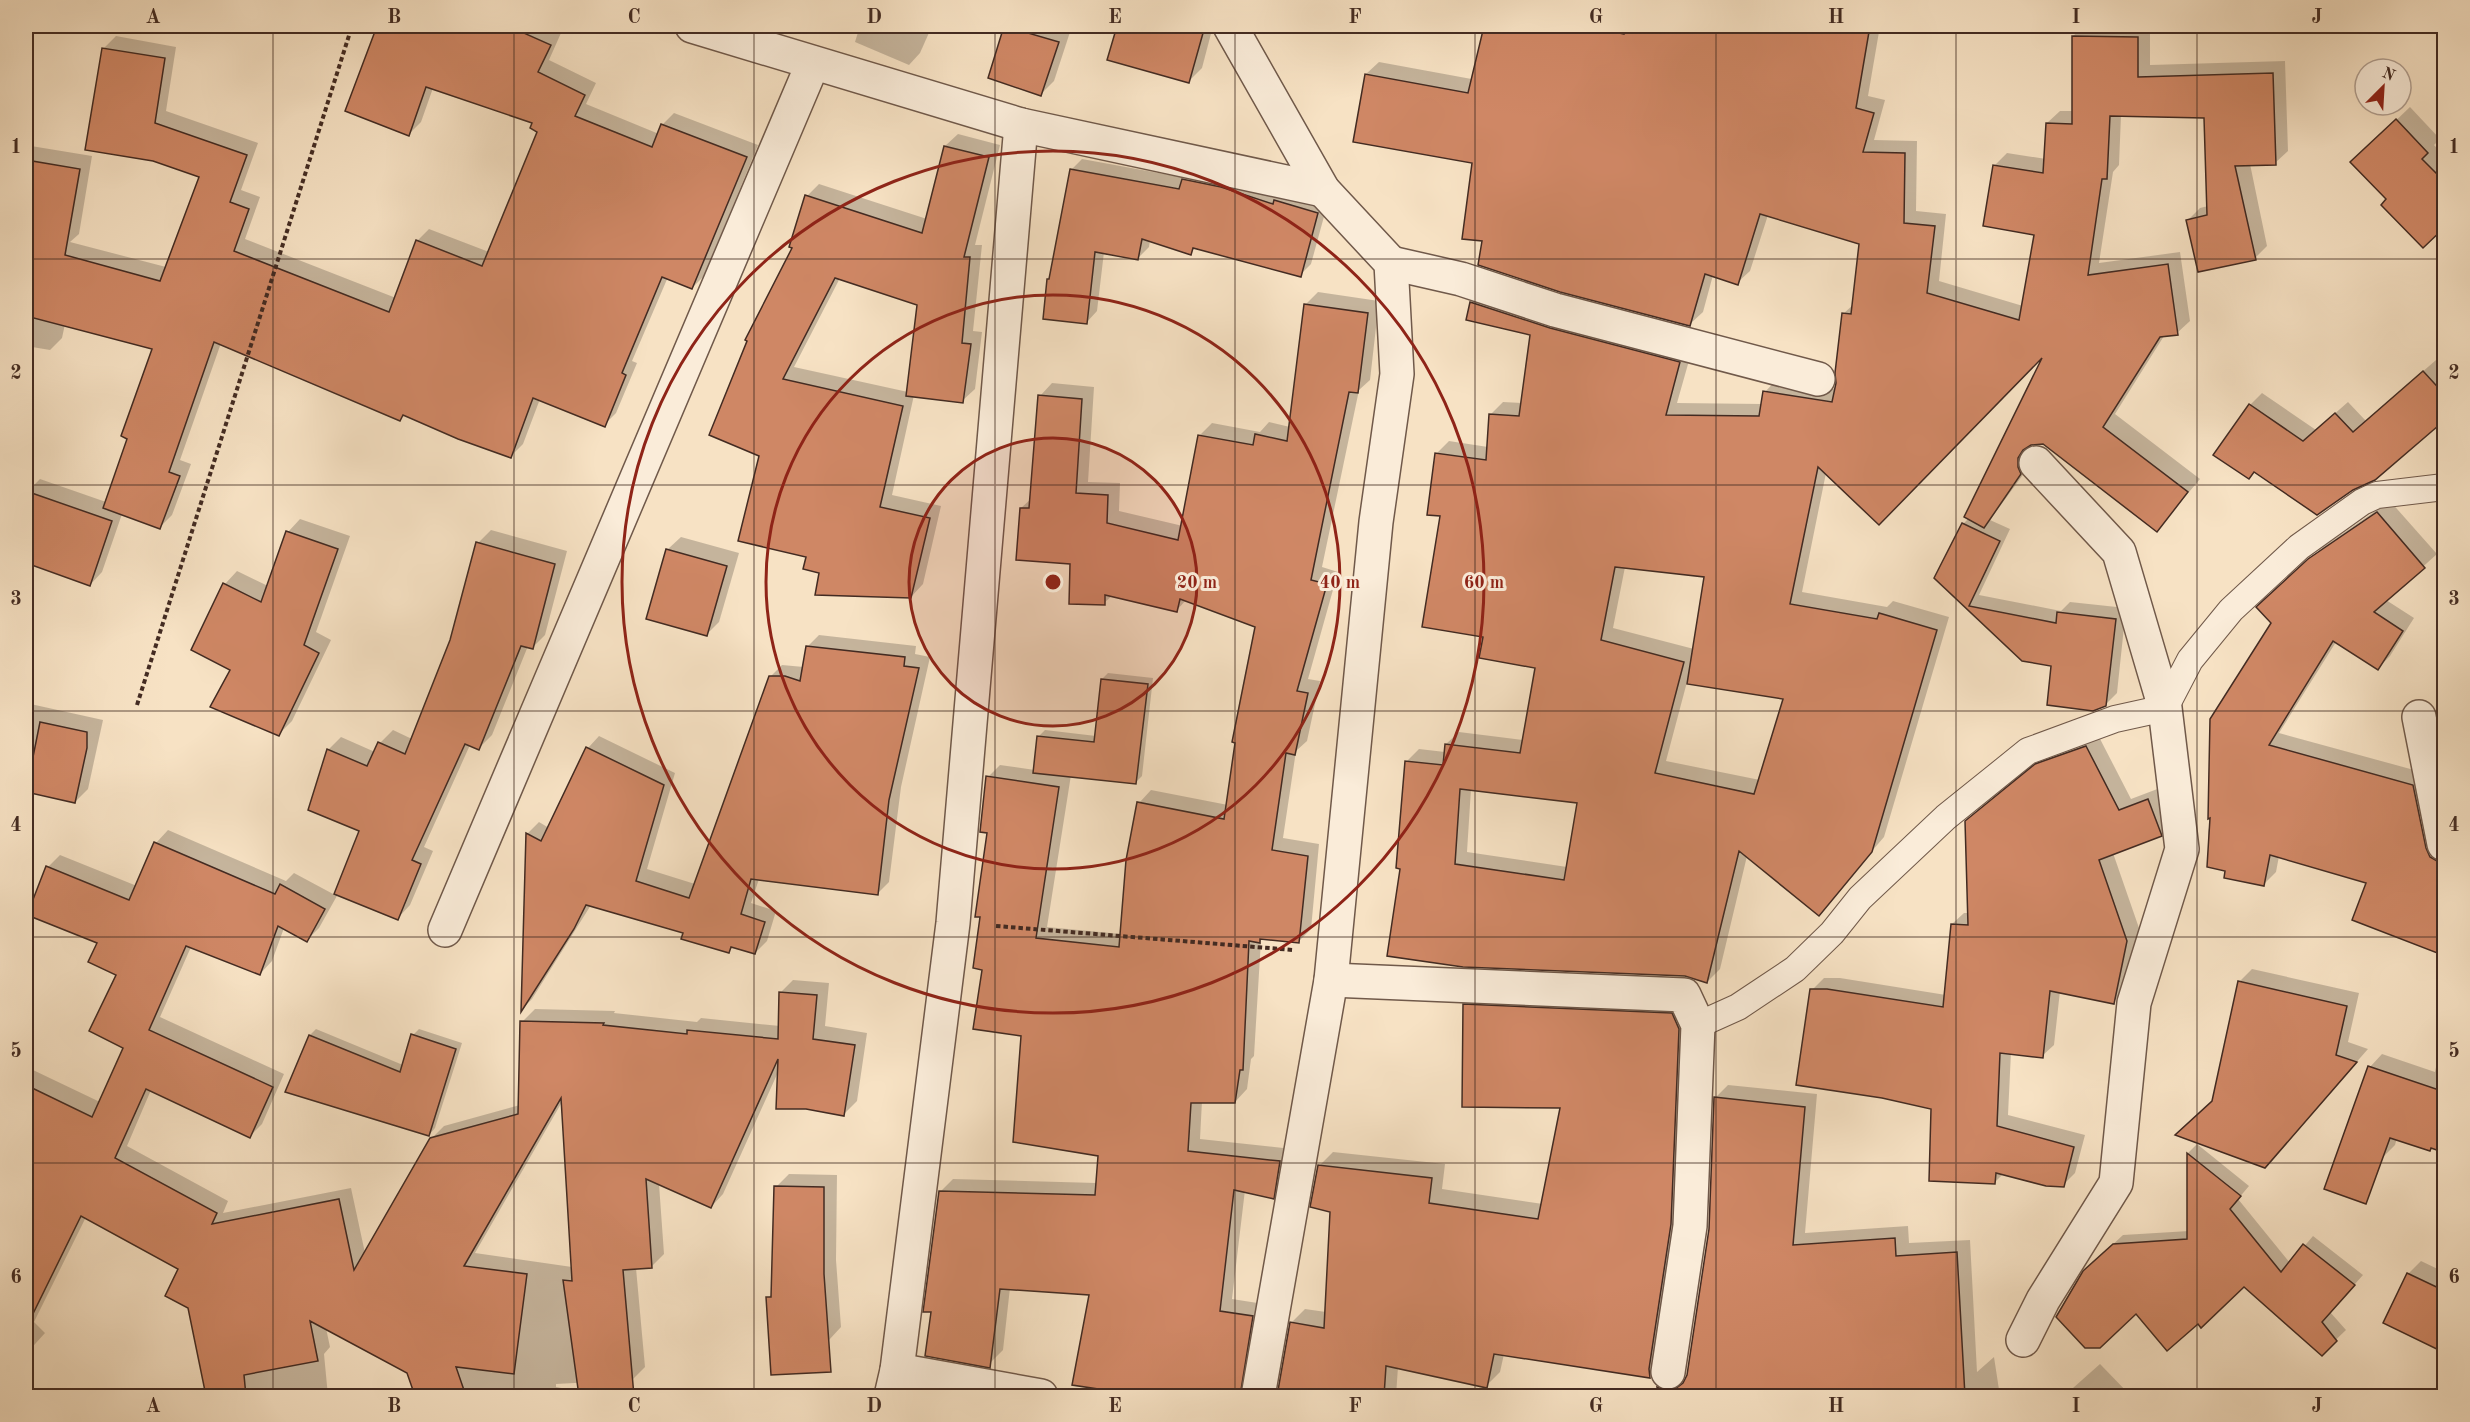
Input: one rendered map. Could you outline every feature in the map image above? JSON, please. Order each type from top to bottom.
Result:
[{"type":"street","points":[[692,26],[1021,125],[1323,190]]},
{"type":"street","points":[[1230,26],[1323,190],[1391,263],[1461,279],[1555,310],[1818,379]]},
{"type":"street","points":[[445,930],[813,63]]},
{"type":"street","points":[[1021,125],[953,923],[894,1383],[1041,1396]]},
{"type":"street","points":[[1258,1396],[1333,966],[1376,522],[1397,374],[1391,263]]},
{"type":"street","points":[[2023,1340],[2043,1300],[2116,1183],[2134,1003],[2182,849],[2165,708],[2119,552],[2036,463]]},
{"type":"street","points":[[2419,717],[2445,844]]},
{"type":"street","points":[[1333,966],[1684,995],[1698,1025],[1690,1226],[1668,1372]]},
{"type":"lane","points":[[1698,1025],[1738,1006],[1795,969],[1832,933],[1860,898],[1946,817],[2028,751],[2115,719],[2165,708],[2190,660],[2231,610],[2299,547],[2362,502],[2378,495],[2445,487]]},
{"type":"path","points":[[137,705],[352,26]]},
{"type":"path","points":[[953,923],[1333,966]]},
{"type":"building","points":[[377,26],[508,26],[551,45],[538,72],[585,95],[575,116],[652,147],[661,124],[747,157],[692,289],[662,277],[622,373],[626,375],[605,427],[533,398],[511,458],[458,439],[403,415],[400,421],[214,342],[169,472],[180,476],[160,529],[103,508],[127,439],[121,436],[152,349],[26,316],[26,160],[80,169],[65,255],[160,281],[199,177],[153,161],[85,150],[102,48],[165,58],[155,123],[247,155],[230,202],[249,209],[234,251],[389,312],[416,240],[482,266],[537,132],[530,128],[532,123],[426,87],[409,136],[345,111]]},
{"type":"building","points":[[1004,26],[1059,42],[1041,96],[988,78]]},
{"type":"building","points":[[1117,26],[1205,26],[1189,83],[1107,60]]},
{"type":"building","points":[[1484,26],[1528,33],[1530,26],[1589,26],[1624,34],[1626,26],[1870,26],[1856,108],[1874,113],[1863,152],[1905,153],[1904,223],[1935,226],[1927,293],[2019,320],[2034,235],[1983,226],[1993,165],[2043,173],[2046,123],[2072,124],[2072,36],[2138,37],[2138,77],[2273,73],[2276,165],[2235,166],[2256,260],[2198,272],[2186,220],[2207,215],[2204,118],[2110,116],[2107,179],[2102,179],[2088,275],[2168,264],[2178,335],[2160,337],[2103,427],[2188,492],[2157,532],[2043,444],[2031,445],[2023,450],[2018,458],[2021,474],[1984,528],[1964,517],[2042,358],[1879,525],[1818,467],[1790,604],[1877,619],[1879,613],[1937,630],[1872,852],[1819,916],[1739,851],[1707,983],[1685,976],[1463,967],[1387,956],[1400,869],[1396,868],[1405,761],[1443,765],[1445,744],[1520,753],[1535,668],[1479,658],[1483,637],[1422,627],[1440,516],[1427,515],[1435,453],[1486,460],[1489,414],[1519,416],[1530,335],[1466,320],[1470,302],[1550,328],[1680,362],[1666,415],[1759,416],[1763,391],[1832,402],[1836,383],[1835,373],[1842,313],[1851,314],[1859,244],[1760,214],[1738,285],[1705,274],[1690,326],[1560,292],[1478,265],[1482,241],[1462,239],[1472,163],[1353,142],[1365,74],[1468,93]],"holes":[[[1615,567],[1704,577],[1687,684],[1783,699],[1754,794],[1655,773],[1684,662],[1601,640]],[[1460,789],[1577,803],[1564,880],[1455,864]]]},
{"type":"building","points":[[2396,119],[2428,153],[2422,159],[2445,182],[2445,227],[2423,248],[2381,205],[2386,199],[2350,162]]},
{"type":"building","points":[[944,146],[989,157],[964,257],[970,257],[962,343],[971,344],[963,403],[906,396],[917,305],[835,278],[783,379],[903,406],[880,507],[930,518],[911,598],[815,595],[819,573],[803,569],[806,557],[738,541],[759,456],[709,435],[747,341],[745,340],[792,248],[789,247],[805,195],[922,233]]},
{"type":"building","points":[[1070,169],[1179,189],[1182,179],[1221,187],[1273,204],[1274,200],[1318,213],[1301,277],[1193,248],[1191,255],[1142,239],[1138,260],[1095,252],[1087,324],[1043,319],[1047,279],[1049,279]]},
{"type":"building","points":[[1304,304],[1368,313],[1358,393],[1349,392],[1311,580],[1327,584],[1297,691],[1308,693],[1295,755],[1286,753],[1272,850],[1308,856],[1299,943],[1260,939],[1260,943],[1249,941],[1243,1070],[1240,1070],[1235,1103],[1191,1103],[1188,1151],[1280,1161],[1274,1199],[1234,1190],[1220,1311],[1253,1316],[1240,1396],[1145,1396],[1072,1385],[1089,1295],[1000,1289],[990,1368],[925,1356],[931,1312],[923,1312],[939,1191],[1095,1195],[1098,1156],[1013,1142],[1021,1036],[973,1029],[982,970],[973,968],[980,917],[975,917],[987,833],[980,832],[986,776],[1059,787],[1036,938],[1119,947],[1126,860],[1137,802],[1224,819],[1235,743],[1232,742],[1255,627],[1180,599],[1177,612],[1105,595],[1105,605],[1069,604],[1070,564],[1016,560],[1020,508],[1029,508],[1038,395],[1082,399],[1076,493],[1108,495],[1107,523],[1178,540],[1198,435],[1253,445],[1255,434],[1287,441]]},
{"type":"building","points":[[2423,371],[2445,395],[2445,420],[2375,480],[2353,490],[2317,515],[2254,472],[2249,479],[2213,455],[2249,404],[2303,441],[2335,413],[2353,432]]},
{"type":"building","points":[[26,491],[112,521],[90,586],[26,563]]},
{"type":"building","points":[[2377,512],[2425,568],[2374,612],[2403,631],[2378,670],[2333,641],[2269,745],[2413,785],[2426,848],[2430,857],[2445,862],[2445,956],[2352,920],[2366,883],[2270,855],[2264,886],[2224,878],[2225,871],[2207,867],[2210,818],[2208,819],[2210,719],[2271,623],[2256,607],[2308,559]]},
{"type":"building","points":[[1962,523],[2000,541],[1969,606],[2056,623],[2057,612],[2116,619],[2106,706],[2093,711],[2047,705],[2051,666],[2022,661],[1934,578]]},
{"type":"building","points":[[286,531],[338,549],[304,645],[319,653],[279,736],[210,707],[230,670],[191,650],[223,583],[261,602]]},
{"type":"building","points":[[476,542],[555,564],[533,649],[521,646],[479,750],[465,744],[412,860],[421,864],[398,920],[334,894],[359,831],[308,810],[327,749],[367,766],[378,742],[405,754],[450,640]]},
{"type":"building","points":[[666,549],[727,566],[707,636],[646,619]]},
{"type":"building","points":[[806,646],[905,657],[904,666],[919,668],[889,800],[878,895],[751,879],[741,914],[765,922],[755,954],[731,947],[729,953],[681,939],[683,933],[586,905],[574,929],[521,1012],[526,833],[541,841],[586,747],[664,785],[636,881],[689,898],[769,676],[785,676],[800,681]]},
{"type":"building","points":[[1101,679],[1148,684],[1136,784],[1033,773],[1037,736],[1094,742]]},
{"type":"building","points":[[40,722],[87,732],[87,748],[75,803],[26,792]]},
{"type":"building","points":[[2086,746],[2119,810],[2148,799],[2162,836],[2099,860],[2127,941],[2114,1004],[2050,991],[2043,1058],[2000,1053],[1997,1126],[2074,1147],[2064,1187],[2046,1186],[1996,1173],[1995,1184],[1929,1181],[1931,1109],[1882,1098],[1796,1085],[1810,989],[1827,989],[1943,1007],[1951,924],[1968,925],[1965,821],[2035,764]]},
{"type":"building","points":[[154,842],[275,894],[280,884],[325,909],[307,942],[278,926],[260,975],[186,946],[149,1030],[273,1087],[250,1138],[146,1089],[115,1158],[217,1213],[212,1224],[339,1199],[354,1270],[430,1138],[518,1114],[520,1021],[604,1023],[603,1025],[687,1034],[687,1030],[778,1039],[779,992],[817,995],[813,1039],[855,1045],[844,1116],[806,1109],[776,1109],[778,1059],[711,1208],[646,1179],[652,1268],[623,1270],[634,1396],[579,1396],[563,1280],[572,1281],[561,1098],[464,1266],[527,1274],[514,1374],[456,1367],[466,1396],[415,1396],[407,1373],[310,1321],[318,1361],[244,1375],[246,1396],[206,1396],[188,1308],[165,1296],[178,1269],[81,1216],[26,1328],[26,1085],[92,1117],[123,1048],[89,1031],[116,975],[88,962],[97,943],[27,915],[46,866],[129,900]]},
{"type":"building","points":[[2238,981],[2347,1006],[2336,1055],[2357,1062],[2265,1168],[2175,1135],[2212,1101]]},
{"type":"building","points":[[1463,1004],[1672,1013],[1679,1029],[1671,1224],[1649,1369],[1650,1378],[1494,1354],[1487,1388],[1386,1366],[1384,1396],[1277,1396],[1290,1322],[1324,1328],[1330,1212],[1310,1207],[1318,1165],[1432,1178],[1429,1203],[1538,1219],[1560,1108],[1462,1107]]},
{"type":"building","points":[[411,1034],[456,1049],[429,1136],[285,1092],[309,1035],[400,1072]]},
{"type":"building","points":[[2368,1066],[2445,1092],[2445,1153],[2431,1148],[2430,1151],[2390,1138],[2366,1204],[2324,1189]]},
{"type":"building","points":[[1714,1097],[1805,1107],[1793,1245],[1895,1238],[1896,1256],[1957,1252],[1965,1396],[1658,1396],[1657,1387],[1666,1391],[1675,1389],[1683,1383],[1687,1375],[1709,1229]]},
{"type":"building","points":[[2187,1153],[2241,1196],[2230,1209],[2281,1272],[2303,1244],[2355,1285],[2322,1322],[2337,1341],[2322,1356],[2244,1287],[2201,1328],[2198,1324],[2167,1351],[2136,1314],[2100,1348],[2085,1348],[2056,1317],[2083,1271],[2113,1244],[2187,1239]]},
{"type":"building","points":[[774,1186],[824,1187],[824,1274],[831,1372],[771,1375],[766,1297],[771,1297]]},
{"type":"building","points":[[2407,1273],[2445,1291],[2445,1353],[2383,1323]]}]
